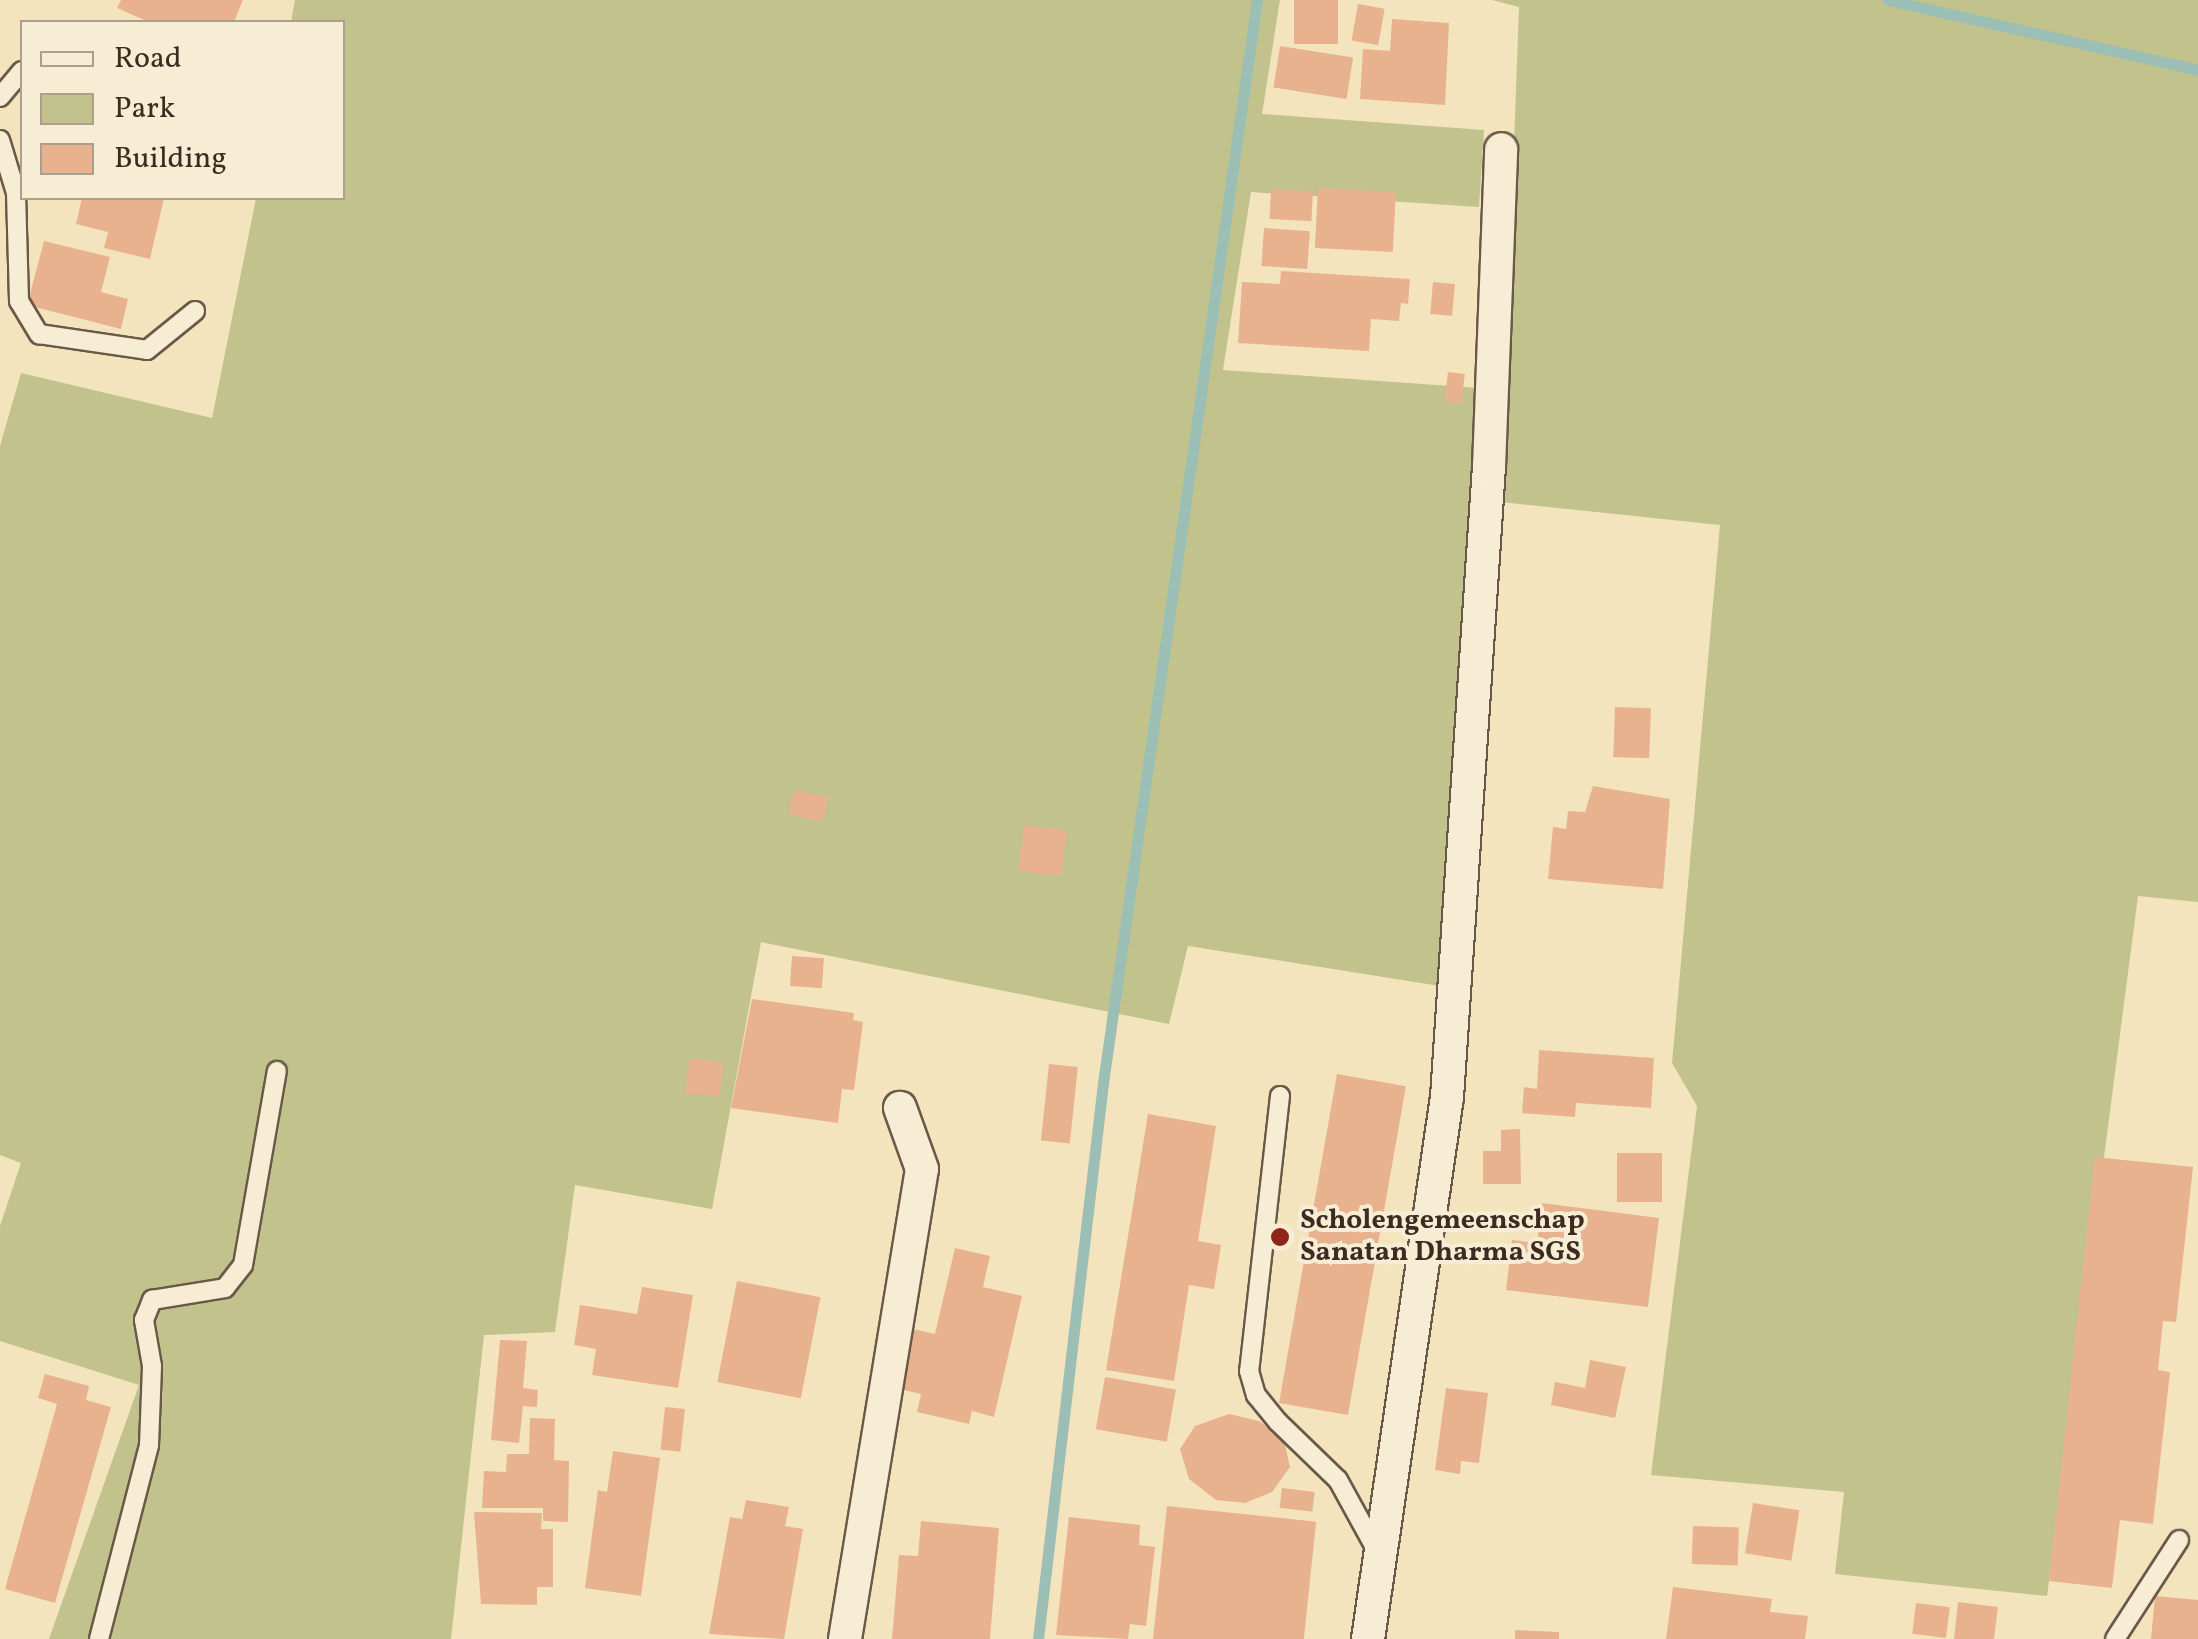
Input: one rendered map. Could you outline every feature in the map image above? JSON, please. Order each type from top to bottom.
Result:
[{"type":"street","points":[[1368,1639],[1376,1550],[1447,1097],[1489,466],[1501,149]]},
{"type":"street","points":[[845,1639],[922,1169],[900,1108]]},
{"type":"lane","points":[[0,97],[20,73]]},
{"type":"lane","points":[[0,140],[16,193],[19,301],[40,334],[147,350],[195,310]]},
{"type":"lane","points":[[99,1639],[149,1446],[152,1366],[144,1320],[152,1300],[225,1288],[243,1265],[276,1070]]},
{"type":"lane","points":[[1280,1096],[1249,1371],[1256,1395],[1278,1422],[1338,1480],[1376,1550]]},
{"type":"lane","points":[[2115,1639],[2179,1540]]},
{"type":"green space","points":[[295,0],[1280,0],[1262,114],[1484,130],[1479,207],[1251,192],[1223,370],[1479,388],[1440,986],[1188,946],[1169,1024],[761,942],[712,1209],[575,1185],[555,1332],[484,1335],[451,1639],[49,1639],[139,1385],[0,1341],[0,1226],[21,1163],[0,1155],[0,446],[21,373],[212,418],[256,200],[345,200],[345,20],[291,20]]},
{"type":"green space","points":[[1492,0],[2198,0],[2198,902],[2138,896],[2047,1596],[1835,1574],[1844,1492],[1651,1475],[1697,1106],[1672,1063],[1720,525],[1501,502],[1519,7]]},
{"type":"building","points":[[121,0],[243,0],[235,20],[144,20],[117,8]]},
{"type":"building","points":[[1294,0],[1338,0],[1338,44],[1294,44]]},
{"type":"building","points":[[1358,4],[1385,9],[1378,45],[1352,40]]},
{"type":"building","points":[[1392,19],[1449,23],[1445,105],[1360,99],[1363,49],[1390,51]]},
{"type":"building","points":[[1280,46],[1353,58],[1347,99],[1273,87]]},
{"type":"building","points":[[1318,188],[1396,192],[1393,252],[1315,248]]},
{"type":"building","points":[[1271,189],[1313,191],[1311,221],[1269,219]]},
{"type":"building","points":[[82,200],[164,200],[150,259],[104,248],[108,232],[76,224]]},
{"type":"building","points":[[1264,228],[1310,231],[1307,269],[1261,266]]},
{"type":"building","points":[[44,241],[110,257],[101,292],[128,299],[121,329],[27,305]]},
{"type":"building","points":[[1281,271],[1410,279],[1408,304],[1401,303],[1399,321],[1371,319],[1369,351],[1238,343],[1242,282],[1280,284]]},
{"type":"building","points":[[1433,282],[1455,284],[1452,316],[1430,314]]},
{"type":"building","points":[[1448,372],[1465,374],[1461,404],[1444,402]]},
{"type":"building","points":[[1615,707],[1651,708],[1649,758],[1613,757]]},
{"type":"building","points":[[1593,786],[1670,799],[1663,889],[1548,879],[1553,827],[1566,829],[1568,811],[1585,812]]},
{"type":"building","points":[[794,790],[828,797],[823,822],[789,814]]},
{"type":"building","points":[[1024,825],[1067,830],[1061,876],[1018,871]]},
{"type":"building","points":[[792,956],[824,958],[822,988],[790,986]]},
{"type":"building","points":[[752,999],[854,1013],[853,1020],[863,1022],[854,1090],[842,1089],[838,1123],[731,1108]]},
{"type":"building","points":[[1539,1050],[1654,1058],[1651,1108],[1576,1103],[1575,1117],[1522,1113],[1524,1087],[1537,1089]]},
{"type":"building","points":[[690,1058],[724,1063],[719,1097],[685,1093]]},
{"type":"building","points":[[1049,1064],[1078,1067],[1070,1144],[1041,1141]]},
{"type":"building","points":[[1337,1074],[1406,1086],[1348,1415],[1279,1403]]},
{"type":"building","points":[[1148,1114],[1216,1126],[1198,1241],[1221,1245],[1214,1289],[1189,1285],[1174,1381],[1106,1370]]},
{"type":"building","points":[[1520,1129],[1521,1184],[1483,1184],[1483,1151],[1501,1151],[1501,1130]]},
{"type":"building","points":[[1617,1153],[1662,1153],[1662,1202],[1617,1202]]},
{"type":"building","points":[[2095,1157],[2193,1167],[2176,1322],[2163,1321],[2158,1370],[2170,1372],[2153,1524],[2120,1520],[2112,1588],[2049,1581]]},
{"type":"building","points":[[1542,1203],[1659,1218],[1648,1307],[1506,1290],[1512,1240],[1537,1243]]},
{"type":"building","points":[[955,1248],[990,1256],[983,1287],[1022,1296],[994,1417],[972,1411],[969,1424],[917,1412],[921,1394],[895,1388],[908,1328],[935,1334]]},
{"type":"building","points":[[737,1281],[820,1297],[801,1398],[717,1382]]},
{"type":"building","points":[[642,1287],[693,1295],[678,1388],[592,1375],[596,1349],[574,1345],[580,1305],[637,1314]]},
{"type":"building","points":[[500,1340],[527,1341],[523,1388],[538,1390],[537,1407],[523,1406],[519,1443],[491,1440]]},
{"type":"building","points":[[1590,1360],[1626,1367],[1615,1418],[1551,1405],[1555,1382],[1585,1388]]},
{"type":"building","points":[[45,1374],[89,1386],[86,1400],[111,1407],[55,1603],[5,1589],[57,1404],[38,1398]]},
{"type":"building","points":[[1105,1377],[1176,1390],[1167,1442],[1096,1429]]},
{"type":"building","points":[[1446,1388],[1488,1393],[1479,1463],[1461,1461],[1460,1474],[1435,1470]]},
{"type":"building","points":[[665,1407],[685,1409],[680,1452],[661,1450]]},
{"type":"building","points":[[1229,1414],[1259,1421],[1283,1437],[1290,1467],[1272,1492],[1245,1503],[1216,1500],[1189,1479],[1180,1449],[1195,1426]]},
{"type":"building","points":[[530,1418],[555,1419],[554,1460],[569,1461],[568,1522],[543,1521],[543,1508],[482,1508],[484,1471],[506,1472],[507,1454],[529,1454]]},
{"type":"building","points":[[613,1451],[660,1458],[641,1596],[585,1588],[598,1490],[607,1492]]},
{"type":"building","points":[[1282,1488],[1315,1492],[1312,1512],[1280,1508]]},
{"type":"building","points":[[746,1500],[789,1507],[785,1526],[803,1529],[784,1639],[709,1634],[730,1517],[742,1519]]},
{"type":"building","points":[[1753,1503],[1799,1510],[1791,1561],[1745,1553]]},
{"type":"building","points":[[1167,1506],[1316,1522],[1304,1639],[1153,1639]]},
{"type":"building","points":[[474,1512],[542,1513],[541,1529],[553,1529],[553,1587],[537,1587],[537,1605],[481,1604]]},
{"type":"building","points":[[1069,1517],[1140,1525],[1139,1545],[1155,1547],[1146,1626],[1130,1624],[1128,1639],[1056,1635]]},
{"type":"building","points":[[921,1521],[999,1528],[990,1639],[892,1639],[899,1555],[918,1556]]},
{"type":"building","points":[[1693,1526],[1739,1528],[1738,1566],[1692,1564]]},
{"type":"building","points":[[1673,1587],[1772,1599],[1770,1612],[1808,1616],[1805,1639],[1666,1639]]},
{"type":"building","points":[[2155,1596],[2198,1600],[2198,1639],[2151,1639]]},
{"type":"building","points":[[1958,1602],[1998,1607],[1994,1639],[1954,1639]]},
{"type":"building","points":[[1916,1603],[1950,1607],[1946,1638],[1912,1634]]},
{"type":"building","points":[[1515,1630],[1559,1632],[1559,1639],[1515,1639]]},
{"type":"waterway","points":[[1038,1639],[1103,1083],[1257,0]]},
{"type":"waterway","points":[[1888,0],[2198,70]]},
{"type":"place","name":"Scholengemeenschap Sanatan Dharma SGS","points":[[1280,1237]]}]
